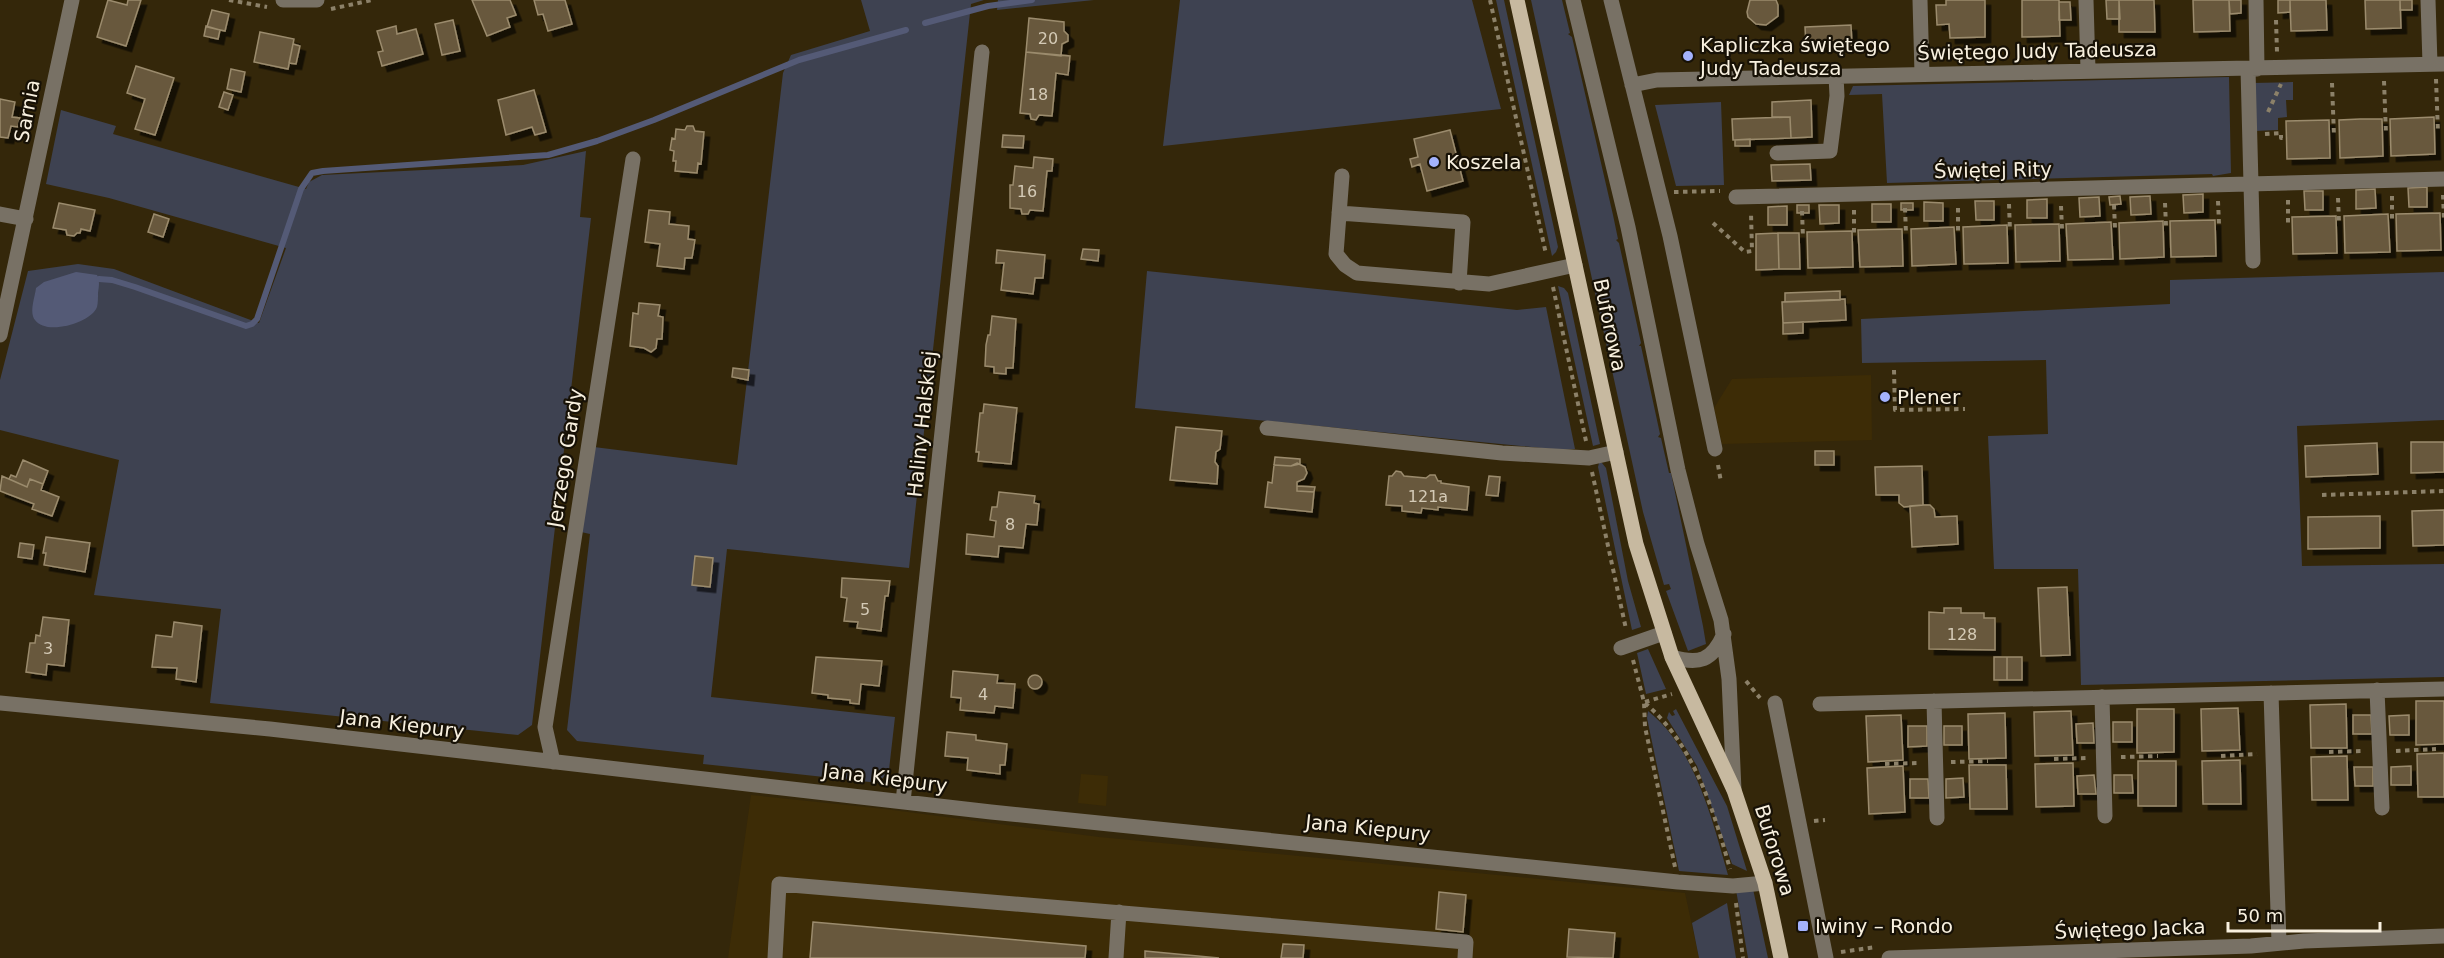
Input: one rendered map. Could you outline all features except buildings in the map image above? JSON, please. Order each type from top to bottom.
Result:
[{"type":"main road","name":"Buforowa","points":[[1517,0],[1636,544],[1672,657],[1734,790],[1765,884],[1781,958]]},
{"type":"street","name":"Sarnia","points":[[0,335],[72,0]]},
{"type":"street","points":[[283,0],[317,0]]},
{"type":"street","name":"Buforowa","points":[[1573,0],[1618,183],[1678,470],[1724,634],[1729,679],[1734,790]]},
{"type":"street","points":[[1611,0],[1686,305],[1715,449]]},
{"type":"street","points":[[1920,0],[1922,74]]},
{"type":"street","points":[[2086,0],[2088,70]]},
{"type":"street","points":[[2253,261],[2252,69],[2256,0]]},
{"type":"street","points":[[2428,0],[2436,64]]},
{"type":"street","name":"Haliny Halskiej","points":[[903,802],[982,52]]},
{"type":"street","name":"Świętego Judy Tadeusza","points":[[1632,85],[1657,80],[2088,70],[2252,69],[2280,62],[2331,67],[2436,64]]},
{"type":"street","points":[[1777,153],[1830,151],[1837,96],[1836,76]]},
{"type":"street","name":"Jerzego Gardy","points":[[553,762],[545,727],[633,159]]},
{"type":"street","points":[[1342,176],[1336,254],[1345,265],[1357,273],[1489,284],[1575,265]]},
{"type":"street","name":"Świętej Rity","points":[[1743,197],[2444,179]]},
{"type":"street","points":[[1339,213],[1463,222],[1459,283]]},
{"type":"street","points":[[0,214],[26,219]]},
{"type":"street","points":[[1267,428],[1502,453],[1589,458],[1616,452]]},
{"type":"street","points":[[1625,646],[1664,633]]},
{"type":"street","points":[[1672,657],[1688,662],[1699,661],[1711,655],[1719,646],[1724,634]]},
{"type":"street","points":[[1820,704],[2444,688]]},
{"type":"street","points":[[2377,690],[2382,808]]},
{"type":"street","points":[[2271,693],[2279,943]]},
{"type":"street","points":[[2102,697],[2104,816]]},
{"type":"street","points":[[1934,701],[1937,818]]},
{"type":"street","name":"Jana Kiepury","points":[[0,703],[228,726],[903,802],[1678,882],[1733,886],[1765,884]]},
{"type":"street","points":[[1775,703],[1826,958]]},
{"type":"street","points":[[775,958],[779,885],[1466,942],[1465,958]]},
{"type":"street","points":[[1116,958],[1119,912]]},
{"type":"street","name":"Świętego Jacka","points":[[1889,958],[2251,952],[2279,943],[2444,936]]},
{"type":"path","points":[[1490,0],[1589,458],[1625,646],[1644,702],[1645,727],[1678,882]]},
{"type":"path","points":[[2264,122],[2282,82],[2276,11]]},
{"type":"path","points":[[2436,64],[2438,133]]},
{"type":"path","points":[[2383,66],[2386,134]]},
{"type":"path","points":[[2331,67],[2334,136]]},
{"type":"path","points":[[2338,182],[2339,222]]},
{"type":"path","points":[[2287,184],[2288,223]]},
{"type":"path","points":[[2217,186],[2219,224]]},
{"type":"path","points":[[2165,187],[2166,226]]},
{"type":"path","points":[[2113,189],[2115,228]]},
{"type":"path","points":[[1659,193],[1730,190],[1743,197],[1752,251],[1744,252],[1713,223]]},
{"type":"path","points":[[2061,190],[2062,229]]},
{"type":"path","points":[[2009,191],[2010,231]]},
{"type":"path","points":[[1957,192],[1958,232]]},
{"type":"path","points":[[1905,193],[1906,234]]},
{"type":"path","points":[[1854,195],[1854,236]]},
{"type":"path","points":[[1802,196],[1803,237]]},
{"type":"path","points":[[1894,370],[1896,410],[1965,409]]},
{"type":"path","points":[[2322,495],[2444,491]]},
{"type":"path","points":[[1644,702],[1670,694]]},
{"type":"path","points":[[1644,702],[1676,734],[1695,766],[1723,844],[1733,886],[1743,958]]},
{"type":"path","points":[[2221,756],[2273,753]]},
{"type":"shaded area","points":[[861,0],[984,0],[971,4],[909,568],[727,549],[711,697],[895,717],[889,770],[879,783],[703,764],[704,755],[577,741],[567,730],[590,534],[581,532],[594,447],[737,465],[783,73],[791,55],[870,31]]},
{"type":"shaded area","points":[[998,0],[1094,0],[997,10]]},
{"type":"shaded area","points":[[1180,0],[1472,0],[1501,109],[1163,146]]},
{"type":"shaded area","points":[[1496,0],[1504,0],[1558,247],[1552,256]]},
{"type":"shaded area","points":[[1531,0],[1562,0],[1570,33],[1568,34],[1572,37],[1641,343],[1639,346],[1641,346],[1660,434],[1658,437],[1661,438],[1669,473],[1671,473],[1703,626],[1706,644],[1688,651],[1666,591],[1671,589],[1669,584],[1664,585],[1643,512]]},
{"type":"shaded area","points":[[2229,77],[2231,173],[2213,176],[2212,174],[1887,183],[1882,94],[1849,95],[1853,86]]},
{"type":"shaded area","points":[[2293,82],[2293,100],[2286,100],[2287,117],[2278,118],[2278,130],[2255,131],[2253,83]]},
{"type":"shaded area","points":[[1721,102],[1724,185],[1676,186],[1655,105]]},
{"type":"shaded area","points":[[61,110],[116,126],[113,134],[306,189],[309,182],[322,175],[523,165],[586,151],[580,217],[591,218],[532,725],[518,735],[210,703],[221,609],[94,595],[119,460],[0,430],[0,380],[28,271],[78,264],[114,269],[259,323],[286,248],[109,198],[46,184]]},
{"type":"shaded area","points":[[1147,271],[1517,310],[1546,307],[1575,449],[1561,450],[1135,408]]},
{"type":"shaded area","points":[[2444,272],[2444,420],[2297,426],[2302,566],[2444,564],[2444,677],[2081,685],[2078,569],[1994,569],[1988,436],[2048,434],[2046,360],[1862,363],[1861,319],[2170,304],[2170,280]]},
{"type":"shaded area","points":[[1558,286],[1564,288],[1568,293],[1600,444],[1593,446]]},
{"type":"shaded area","points":[[1871,375],[1872,440],[1722,444],[1714,408],[1732,379]]},
{"type":"shaded area","points":[[1599,463],[1606,468],[1628,581],[1641,627],[1632,630],[1598,467]]},
{"type":"shaded area","points":[[1648,649],[1666,689],[1646,694],[1637,653]]},
{"type":"shaded area","points":[[1676,709],[1727,806],[1747,871],[1732,864],[1697,766],[1667,718],[1669,712],[1672,716],[1675,715],[1673,711]]},
{"type":"shaded area","points":[[1648,711],[1664,726],[1690,764],[1708,808],[1728,875],[1679,871],[1647,718]]},
{"type":"shaded area","points":[[1081,774],[1108,776],[1106,806],[1078,803]]},
{"type":"shaded area","points":[[751,795],[885,809],[1099,837],[1685,893],[1699,958],[728,958]]},
{"type":"shaded area","points":[[1753,889],[1768,958],[1748,958],[1736,890]]},
{"type":"shaded area","points":[[1727,903],[1736,958],[1699,958],[1692,923]]},
{"type":"water","points":[[76,272],[97,275],[99,284],[97,307],[93,313],[78,322],[58,327],[41,325],[32,313],[36,288],[44,282]]},
{"type":"waterway","points":[[925,23],[988,6],[1032,0]]},
{"type":"waterway","points":[[99,279],[112,280],[135,287],[246,326],[257,319],[301,189],[312,173],[548,155],[597,141],[654,120],[799,60],[906,30]]},
{"type":"place","name":"Kapliczka świętego Judy Tadeusza","points":[[1688,56]]},
{"type":"place","name":"Koszela","points":[[1434,162]]},
{"type":"place","name":"Plener","points":[[1885,397]]},
{"type":"place","name":"Iwiny – Rondo","points":[[1803,926]]}]
